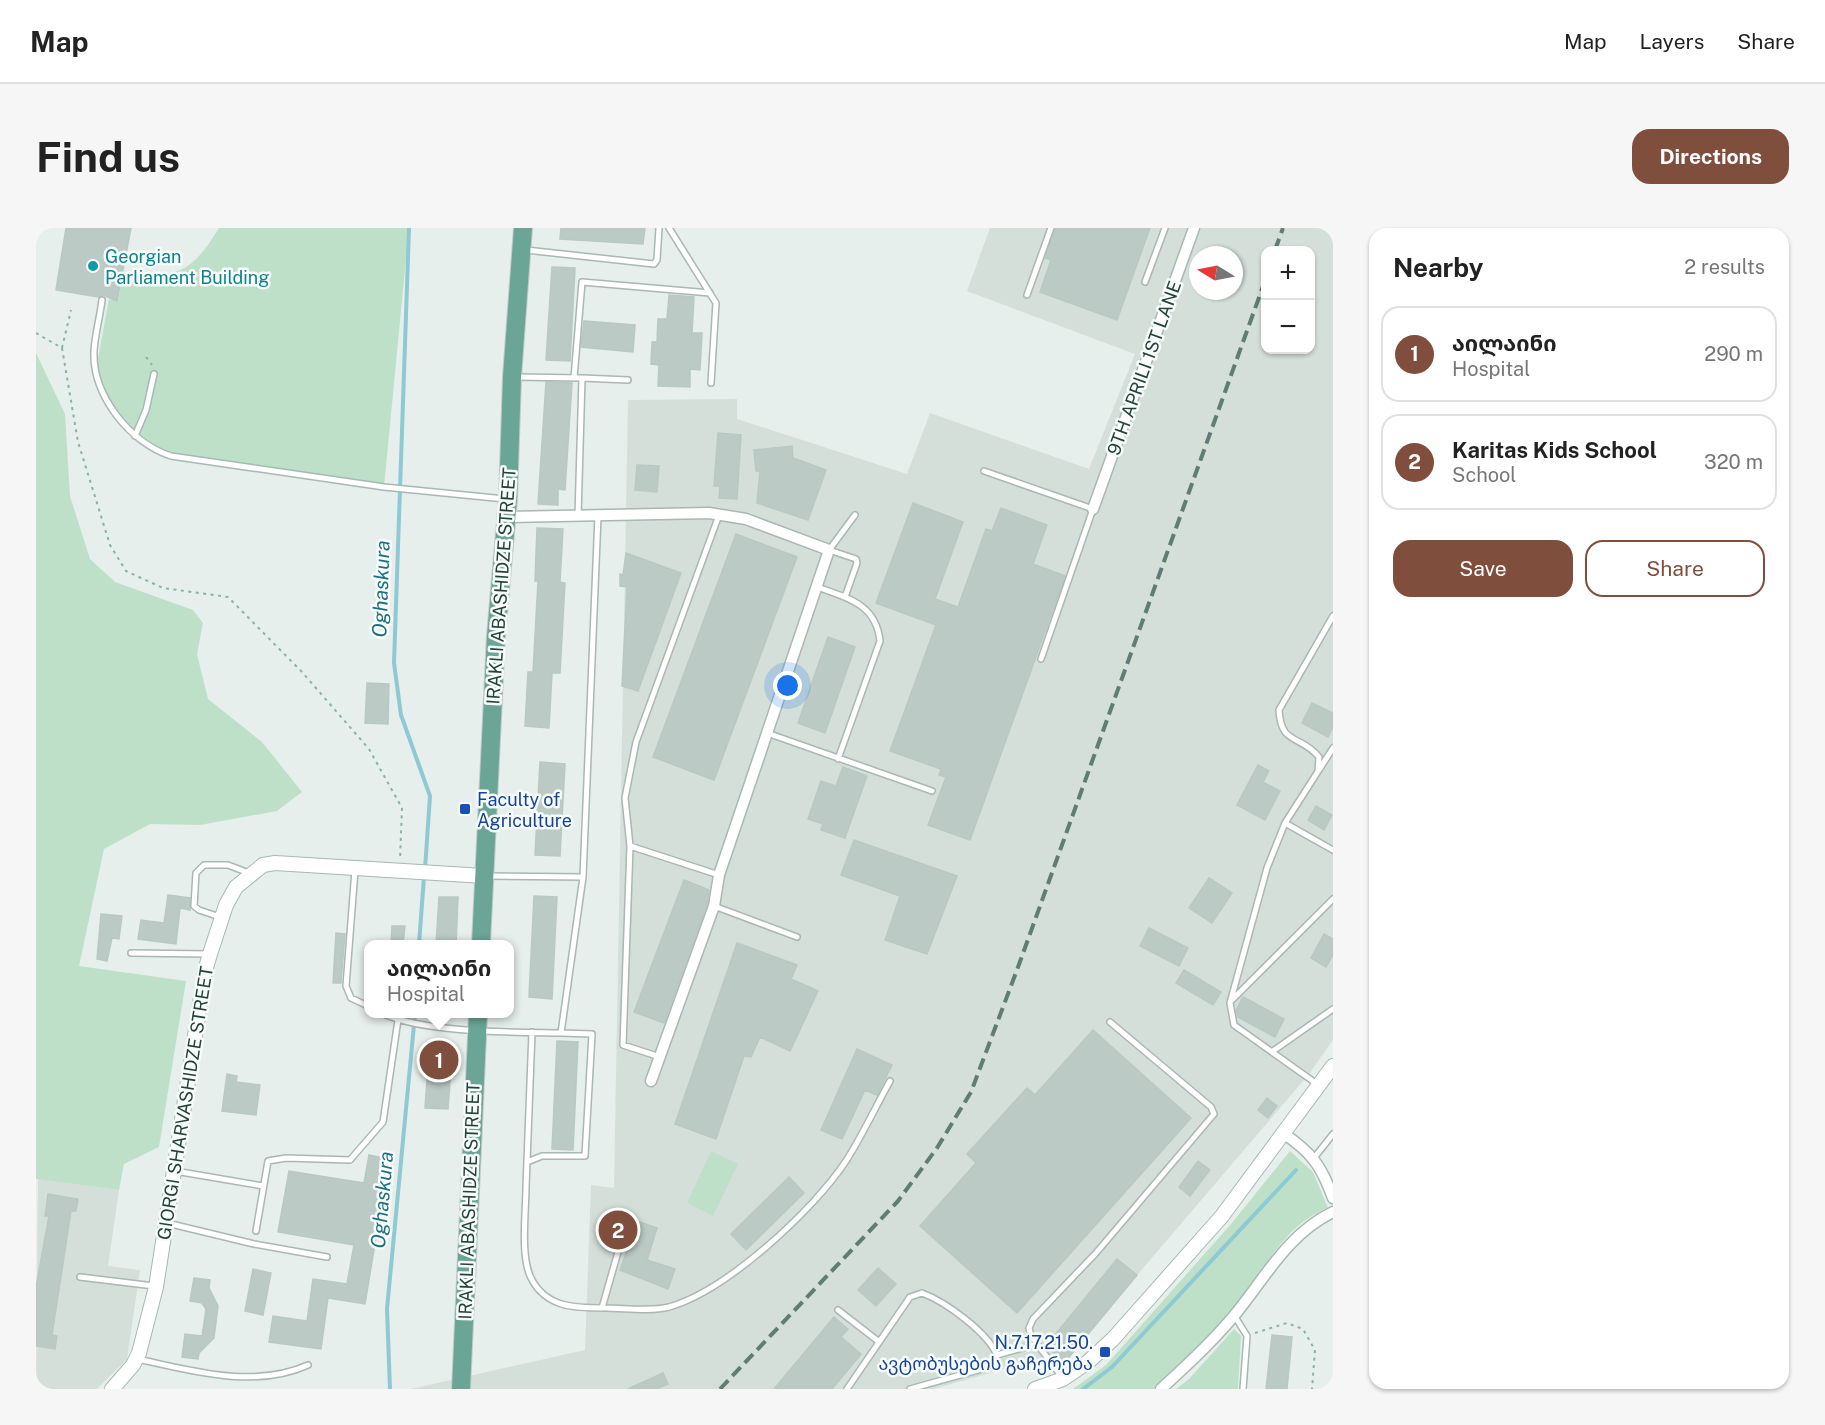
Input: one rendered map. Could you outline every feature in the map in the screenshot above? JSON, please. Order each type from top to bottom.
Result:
[{"type":"main road","name":"IRAKLI ABASHIDZE STREET","points":[[481,940],[496,636],[507,508],[512,377],[523,228]]},
{"type":"main road","name":"IRAKLI ABASHIDZE STREET","points":[[461,1389],[477,1022]]},
{"type":"street","name":"9TH APRILI 1ST LANE","points":[[1094,508],[1194,228]]},
{"type":"street","points":[[507,508],[578,516],[686,513],[719,515],[746,519],[830,550],[719,875],[714,906],[651,1081]]},
{"type":"street","name":"GIORGI SHARVASHIDZE STREET","points":[[112,1389],[136,1358],[156,1287],[205,971],[222,918],[236,887],[263,865],[275,863],[484,876]]},
{"type":"street","points":[[1035,1389],[1063,1379],[1088,1362],[1113,1339],[1222,1216],[1333,1066]]},
{"type":"street","points":[[1283,1133],[1314,1158],[1333,1198]]},
{"type":"street","points":[[1161,1389],[1206,1348],[1289,1245],[1320,1218],[1333,1212]]},
{"type":"lane","points":[[521,249],[654,264],[657,260],[659,228]]},
{"type":"lane","points":[[669,228],[716,303],[711,383]]},
{"type":"lane","points":[[1027,295],[1051,228]]},
{"type":"lane","points":[[1145,282],[1164,228]]},
{"type":"lane","points":[[574,378],[582,282],[710,293]]},
{"type":"lane","points":[[102,300],[94,351],[96,369],[109,403],[135,436],[155,451],[171,456],[420,492],[507,508]]},
{"type":"lane","points":[[135,436],[152,387],[153,374]]},
{"type":"lane","points":[[512,377],[628,380]]},
{"type":"lane","points":[[578,516],[582,378]]},
{"type":"lane","points":[[984,471],[1094,508],[1041,659]]},
{"type":"lane","points":[[660,1057],[623,1045],[630,846],[625,798],[636,742],[719,515]]},
{"type":"lane","points":[[845,597],[857,563],[855,559],[830,550],[855,515]]},
{"type":"lane","points":[[561,1033],[583,877],[598,516]]},
{"type":"lane","points":[[817,587],[845,597],[873,615],[880,641],[838,759]]},
{"type":"lane","points":[[1318,773],[1318,757],[1312,749],[1288,736],[1280,727],[1279,710],[1333,616]]},
{"type":"lane","points":[[768,734],[932,791]]},
{"type":"lane","points":[[1318,1085],[1234,1025],[1230,1003],[1267,868],[1285,824],[1333,748]]},
{"type":"lane","points":[[1285,824],[1333,850]]},
{"type":"lane","points":[[630,846],[719,875]]},
{"type":"lane","points":[[222,918],[194,906],[196,873],[204,865],[228,865],[251,874]]},
{"type":"lane","points":[[356,867],[346,986],[351,998],[364,1004]]},
{"type":"lane","points":[[484,876],[583,877]]},
{"type":"lane","points":[[1230,1003],[1333,900]]},
{"type":"lane","points":[[714,906],[797,936]]},
{"type":"lane","points":[[131,953],[210,954]]},
{"type":"lane","points":[[1273,1051],[1333,1010]]},
{"type":"lane","points":[[393,1018],[420,1023],[477,1022],[532,1032],[592,1034],[585,1156],[542,1156],[527,1162]]},
{"type":"lane","points":[[256,1231],[268,1161],[286,1158],[350,1160],[383,1122],[398,1020]]},
{"type":"lane","points":[[1063,1379],[1037,1344],[1029,1328],[1033,1319],[1096,1253],[1215,1114],[1211,1107],[1110,1022]]},
{"type":"lane","points":[[532,1032],[525,1246],[529,1275],[540,1293],[551,1301],[573,1307],[671,1306],[721,1282],[750,1260],[827,1186],[846,1161],[890,1081]]},
{"type":"lane","points":[[1314,1158],[1333,1134]]},
{"type":"lane","points":[[175,1172],[264,1186]]},
{"type":"lane","points":[[166,1223],[254,1244],[327,1257]]},
{"type":"lane","points":[[602,1308],[618,1252]]},
{"type":"lane","points":[[80,1277],[156,1287]]},
{"type":"lane","points":[[847,1389],[910,1297],[922,1293],[936,1298],[991,1341],[997,1355]]},
{"type":"lane","points":[[838,1310],[878,1341]]},
{"type":"lane","points":[[1234,1315],[1247,1336],[1243,1389]]},
{"type":"lane","points":[[910,1389],[989,1367],[997,1355],[1037,1344]]},
{"type":"lane","points":[[136,1358],[203,1373],[254,1378],[289,1374],[308,1365]]},
{"type":"path","points":[[71,310],[62,348],[78,442],[110,545],[126,571],[163,588],[228,597],[302,672],[369,749],[402,808],[404,871]]},
{"type":"path","points":[[36,333],[62,348]]},
{"type":"path","points":[[1247,1336],[1287,1323],[1303,1329],[1315,1350],[1312,1389]]},
{"type":"shaded area","points":[[990,228],[1333,228],[1333,1040],[1309,1074],[1074,1349],[934,1389],[411,1389],[585,1350],[591,1185],[614,1188],[628,400],[737,399],[737,419],[907,474],[930,413],[1089,469],[1135,354],[967,291]]},
{"type":"shaded area","points":[[38,1179],[119,1190],[108,1266],[140,1270],[127,1359],[97,1389],[36,1389]]},
{"type":"green space","points":[[219,228],[409,228],[384,487],[171,456],[135,436],[109,403],[96,369],[109,299],[118,301],[123,272],[157,274],[180,270],[199,256]]},
{"type":"green space","points":[[36,353],[65,414],[70,496],[90,559],[115,582],[193,610],[203,623],[197,654],[208,699],[262,742],[302,792],[277,811],[200,825],[150,824],[104,849],[79,966],[186,981],[159,1147],[124,1164],[119,1190],[36,1179]]},
{"type":"green space","points":[[711,1151],[738,1164],[713,1216],[687,1203]]},
{"type":"green space","points":[[1290,1151],[1313,1172],[1328,1208],[1313,1215],[1287,1237],[1225,1318],[1186,1360],[1154,1389],[1073,1389],[1106,1365],[1231,1224]]},
{"type":"green space","points":[[1234,1329],[1241,1336],[1238,1389],[1176,1389],[1189,1379]]},
{"type":"building","name":"Georgian Parliament Building","points":[[66,228],[131,228],[117,301],[103,295],[98,297],[56,290]]},
{"type":"building","points":[[561,228],[645,228],[643,244],[560,239]]},
{"type":"building","points":[[1056,228],[1150,228],[1117,320],[1040,292],[1051,260],[1045,258]]},
{"type":"building","points":[[552,267],[575,268],[570,361],[546,360]]},
{"type":"building","points":[[669,295],[694,297],[692,333],[702,333],[700,370],[690,369],[690,387],[658,386],[659,365],[651,364],[652,342],[657,342],[658,319],[667,319]]},
{"type":"building","points":[[584,321],[635,325],[633,352],[581,347]]},
{"type":"building","points":[[546,382],[572,383],[565,490],[558,489],[558,505],[538,504]]},
{"type":"building","points":[[718,433],[741,435],[737,499],[719,498],[720,486],[714,486]]},
{"type":"building","points":[[792,446],[793,458],[826,470],[808,520],[757,503],[760,471],[756,471],[754,450]]},
{"type":"building","points":[[637,465],[659,466],[657,492],[635,490]]},
{"type":"building","points":[[913,503],[963,522],[935,599],[958,607],[986,529],[992,531],[1001,508],[1047,525],[1033,564],[1065,576],[970,840],[928,825],[946,777],[939,775],[941,769],[890,751],[936,625],[876,603]]},
{"type":"building","points":[[537,528],[563,529],[560,582],[565,583],[560,673],[552,673],[549,728],[525,726],[528,672],[533,672],[538,581],[535,581]]},
{"type":"building","points":[[736,534],[797,557],[714,780],[653,757]]},
{"type":"building","points":[[626,553],[681,573],[638,691],[622,686],[627,587],[620,586],[620,574],[623,575]]},
{"type":"building","points":[[828,637],[855,647],[825,733],[798,723]]},
{"type":"building","points":[[367,683],[389,684],[388,724],[365,723]]},
{"type":"building","points":[[1312,703],[1333,713],[1333,727],[1328,737],[1302,723]]},
{"type":"building","points":[[540,762],[565,764],[560,856],[535,855]]},
{"type":"building","points":[[1258,765],[1269,771],[1263,782],[1280,791],[1265,820],[1237,805]]},
{"type":"building","points":[[843,767],[867,776],[845,838],[821,830],[823,824],[808,819],[821,781],[836,786]]},
{"type":"building","points":[[1316,806],[1332,815],[1324,830],[1308,820]]},
{"type":"building","points":[[854,840],[957,876],[927,954],[885,940],[900,896],[841,875]]},
{"type":"building","points":[[1209,878],[1232,893],[1212,923],[1189,908]]},
{"type":"building","points":[[684,880],[709,890],[707,904],[664,1023],[634,1012]]},
{"type":"building","points":[[168,895],[190,898],[190,910],[180,908],[176,944],[138,939],[141,920],[164,923]]},
{"type":"building","points":[[534,896],[557,897],[552,999],[529,997]]},
{"type":"building","points":[[439,897],[458,897],[456,940],[436,940]]},
{"type":"building","points":[[101,914],[122,916],[119,939],[112,938],[107,961],[97,959]]},
{"type":"building","points":[[392,926],[405,926],[404,940],[391,940]]},
{"type":"building","points":[[1149,928],[1188,948],[1179,966],[1140,946]]},
{"type":"building","points":[[336,933],[345,934],[341,983],[333,983]]},
{"type":"building","points":[[1324,934],[1333,939],[1333,955],[1326,967],[1311,958]]},
{"type":"building","points":[[737,943],[797,965],[791,979],[818,991],[790,1051],[760,1037],[751,1057],[744,1056],[716,1139],[675,1124]]},
{"type":"building","points":[[1184,970],[1221,992],[1213,1005],[1176,983]]},
{"type":"building","points":[[1243,997],[1284,1019],[1275,1037],[1238,1017],[1236,1010]]},
{"type":"building","points":[[1093,1030],[1191,1118],[1017,1313],[920,1226],[976,1163],[967,1154],[1027,1088],[1035,1095]]},
{"type":"building","points":[[557,1041],[578,1042],[573,1150],[552,1149]]},
{"type":"building","points":[[857,1049],[892,1065],[877,1095],[865,1090],[842,1139],[821,1130]]},
{"type":"building","points":[[429,1053],[452,1055],[448,1109],[425,1108]]},
{"type":"building","points":[[227,1074],[237,1076],[236,1082],[260,1085],[256,1115],[222,1111]]},
{"type":"building","points":[[1267,1098],[1277,1106],[1268,1118],[1258,1110]]},
{"type":"building","points":[[369,1155],[389,1159],[365,1304],[328,1298],[321,1349],[269,1342],[273,1316],[307,1321],[313,1279],[347,1284],[354,1245],[278,1232],[289,1171],[364,1183]]},
{"type":"building","points":[[1198,1161],[1210,1170],[1190,1196],[1179,1187]]},
{"type":"building","points":[[789,1177],[804,1193],[746,1250],[731,1234]]},
{"type":"building","points":[[48,1194],[78,1199],[76,1211],[71,1211],[52,1335],[57,1336],[55,1349],[36,1346],[36,1287],[49,1216],[45,1216]]},
{"type":"building","points":[[637,1221],[657,1228],[647,1260],[675,1269],[668,1289],[620,1270]]},
{"type":"building","points":[[1117,1259],[1137,1275],[1065,1362],[1046,1346]]},
{"type":"building","points":[[878,1268],[896,1284],[876,1306],[858,1290]]},
{"type":"building","points":[[253,1269],[271,1273],[263,1315],[245,1311]]},
{"type":"building","points":[[194,1278],[210,1280],[209,1288],[218,1306],[214,1338],[199,1353],[198,1359],[182,1357],[185,1334],[202,1336],[206,1309],[202,1303],[190,1301]]},
{"type":"building","points":[[834,1317],[848,1329],[841,1337],[861,1354],[832,1389],[774,1389]]},
{"type":"building","points":[[1272,1335],[1292,1337],[1287,1389],[1266,1389]]},
{"type":"building","points":[[663,1373],[668,1384],[656,1389],[628,1389]]},
{"type":"waterway","name":"Oghaskura","points":[[409,228],[394,663],[401,715],[430,796],[425,869]]},
{"type":"waterway","name":"Oghaskura","points":[[419,940],[424,877]]},
{"type":"waterway","name":"Oghaskura","points":[[390,1389],[387,1309],[415,1018]]},
{"type":"waterway","points":[[1083,1389],[1112,1367],[1296,1170]]},
{"type":"railway","points":[[1276,246],[1283,228]]},
{"type":"railway","points":[[720,1389],[898,1201],[937,1148],[971,1092],[1261,292]]},
{"type":"place","name":"Georgian Parliament Building","points":[[93,266]]},
{"type":"place","name":"Faculty of Agriculture","points":[[465,809]]},
{"type":"place","name":"აილაინი","points":[[439,1060]]},
{"type":"place","name":"Karitas Kids School","points":[[618,1230]]},
{"type":"place","name":"N.7.17.21.50. ავტობუსების გაჩერება","points":[[1105,1352]]}]
